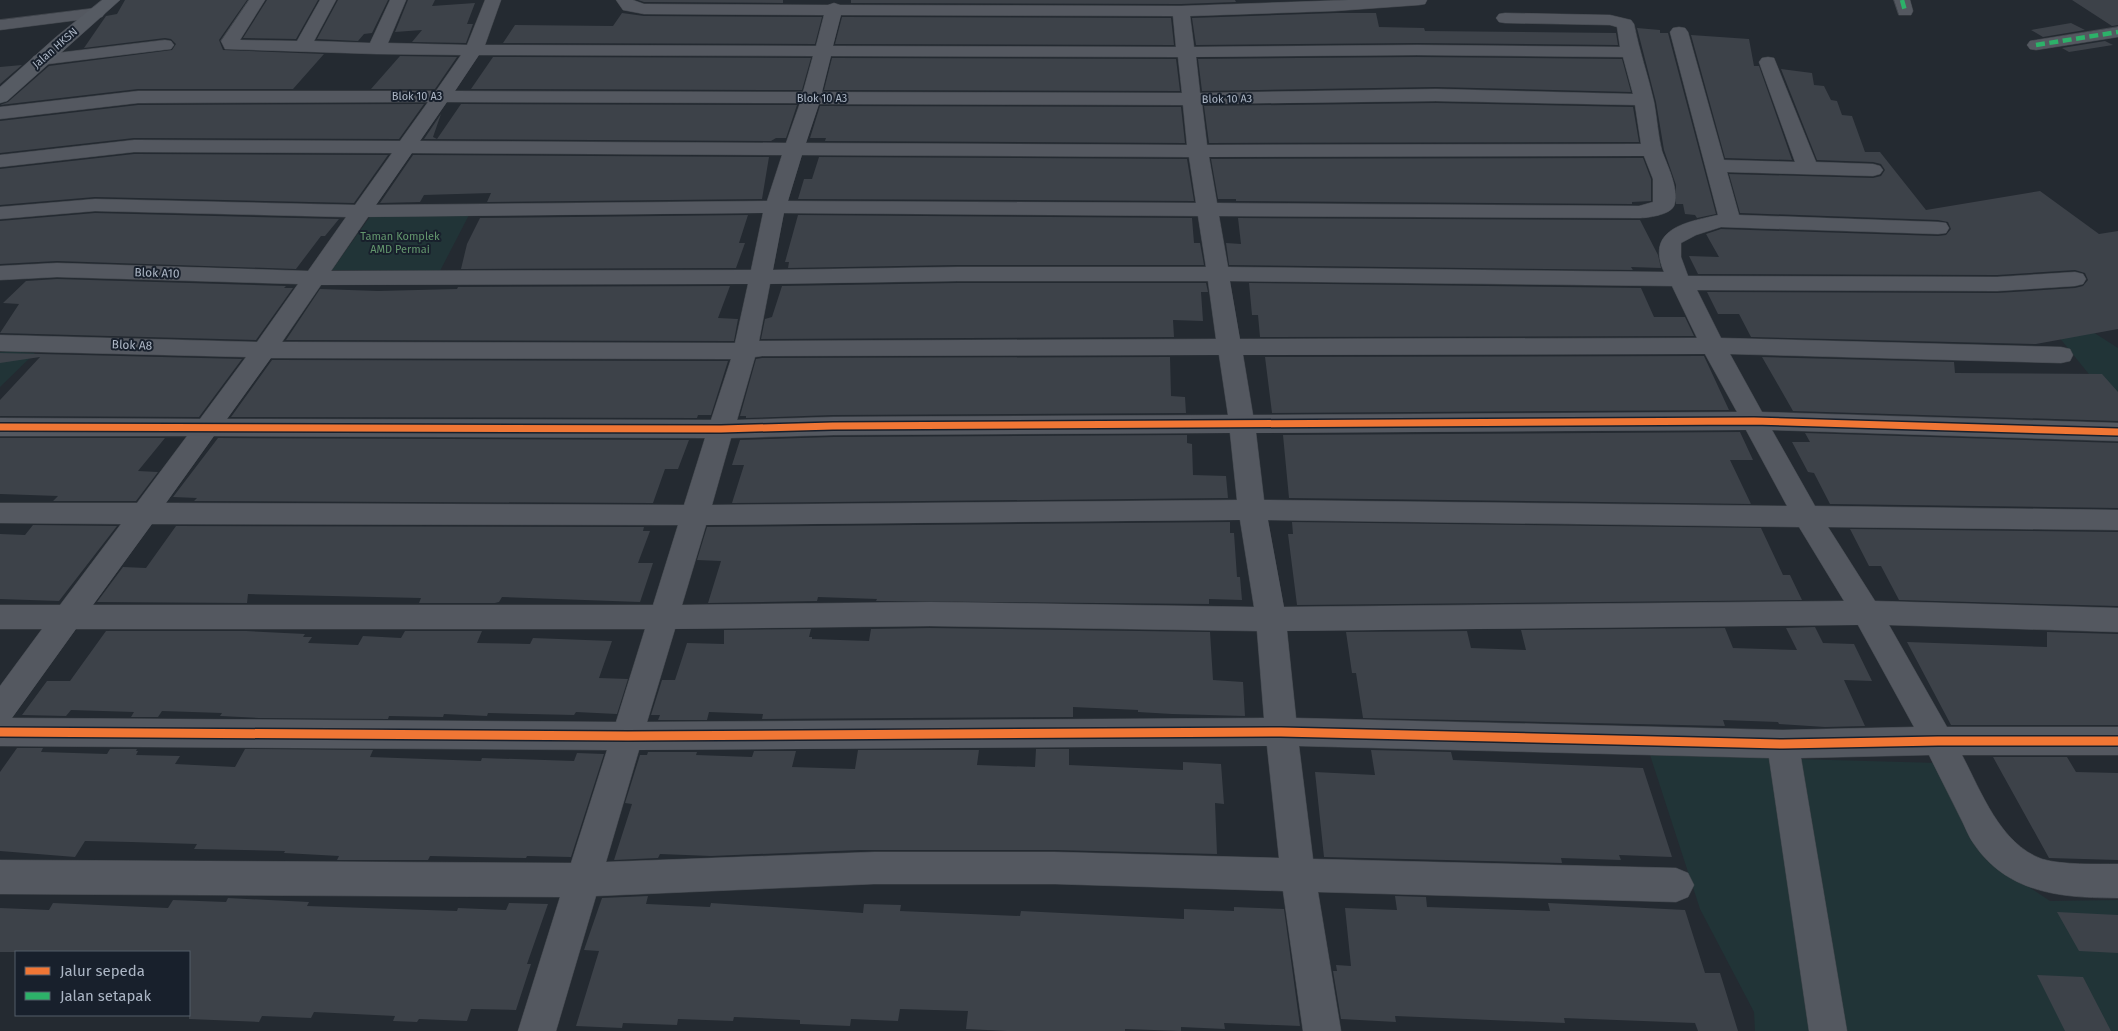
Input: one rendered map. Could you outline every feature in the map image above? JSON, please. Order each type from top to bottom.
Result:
[{"type":"main road","name":"Jalan HKSN","points":[[0,97],[40,60],[112,0]]},
{"type":"street","points":[[257,0],[230,41],[231,45],[302,48],[474,50],[1185,52],[1417,50],[1630,52]]},
{"type":"street","points":[[302,48],[328,0]]},
{"type":"street","points":[[376,49],[398,0]]},
{"type":"street","points":[[0,710],[264,350],[406,148],[474,50],[493,0]]},
{"type":"street","points":[[624,0],[630,6],[644,8],[834,8],[882,5],[1148,5],[1181,10],[1243,4],[1419,0]]},
{"type":"street","points":[[537,1031],[745,351],[775,207],[811,98],[834,8]]},
{"type":"street","points":[[1181,10],[1198,151],[1228,348],[1242,424],[1252,510],[1271,619],[1280,732],[1298,874],[1322,1031]]},
{"type":"street","points":[[0,25],[96,13]]},
{"type":"street","points":[[0,213],[95,205],[362,211],[775,207],[1650,211],[1664,205],[1662,179],[1652,150],[1644,100],[1630,52],[1625,24],[1615,20],[1505,18]]},
{"type":"street","points":[[1679,32],[1730,221]]},
{"type":"street","points":[[2036,45],[2118,32]]},
{"type":"street","points":[[40,60],[165,45]]},
{"type":"street","points":[[1768,62],[1808,168]]},
{"type":"street","name":"Blok 10 A3","points":[[0,113],[138,97],[188,96],[1192,99],[1436,95],[1644,100]]},
{"type":"street","points":[[0,161],[134,146],[1198,151],[1652,150]]},
{"type":"street","points":[[1714,166],[1873,170]]},
{"type":"street","points":[[1938,228],[1720,221],[1695,227],[1671,240],[1668,251],[1680,281],[1713,346],[1806,515],[1866,613],[1938,741],[1986,834],[2017,863],[2044,876],[2088,881],[2118,881]]},
{"type":"street","name":"Blok A10","points":[[0,273],[57,270],[315,278],[1217,274],[1998,284],[2075,279]]},
{"type":"street","name":"Blok A8","points":[[0,343],[264,350],[745,351],[762,348],[1713,346],[2061,355]]},
{"type":"street","points":[[0,427],[722,429],[834,426],[1754,420],[2118,432]]},
{"type":"street","points":[[0,512],[695,515],[1252,510],[2118,520]]},
{"type":"street","points":[[0,617],[664,617],[930,614],[1271,619],[1866,613],[2118,620]]},
{"type":"street","points":[[0,732],[628,736],[1280,732],[1469,735],[1783,744],[1938,741],[2118,741]]},
{"type":"street","points":[[1783,744],[1828,1031]]},
{"type":"street","points":[[0,877],[584,880],[874,868],[1055,868],[1676,885]]},
{"type":"green space","name":"Taman Komplek AMD Permai","points":[[372,214],[469,215],[440,271],[332,270]]},
{"type":"green space","points":[[2054,331],[2093,332],[2118,348],[2118,410]]},
{"type":"green space","points":[[0,352],[35,353],[0,387]]},
{"type":"green space","points":[[1650,755],[1939,763],[2000,868],[2050,901],[2118,900],[2118,1031],[1755,1031],[1754,1012],[1700,909]]},
{"type":"building","points":[[125,0],[247,0],[219,40],[223,50],[324,54],[293,89],[138,89],[0,105],[8,102],[49,66],[172,50],[176,44],[171,39],[165,38],[84,48],[106,16],[117,14]]},
{"type":"building","points":[[267,0],[318,0],[296,39],[243,38]]},
{"type":"building","points":[[338,0],[388,0],[372,33],[364,34],[358,41],[317,39]]},
{"type":"building","points":[[408,0],[435,0],[432,6],[475,3],[467,24],[473,24],[466,43],[412,42],[422,30],[395,32]]},
{"type":"building","points":[[638,0],[783,0],[783,3],[644,2]]},
{"type":"building","points":[[851,0],[1235,0],[1236,2],[1181,4],[851,3]]},
{"type":"building","points":[[2072,0],[2118,0],[2118,25],[2112,26]]},
{"type":"building","points":[[622,13],[644,16],[822,17],[815,44],[503,43],[515,25],[613,26]]},
{"type":"building","points":[[1376,13],[1379,27],[1424,28],[1425,31],[1616,33],[1618,45],[1417,43],[1196,45],[1192,18]]},
{"type":"building","points":[[842,17],[1171,18],[1174,45],[835,44]]},
{"type":"building","points":[[2071,23],[2085,30],[2043,37],[2031,30]]},
{"type":"building","points":[[1637,28],[1660,30],[1660,33],[1668,33],[1716,214],[1697,218],[1695,215],[1685,214],[1683,204],[1676,204],[1676,185],[1664,150],[1656,102]]},
{"type":"building","points":[[1691,35],[1749,39],[1754,66],[1759,66],[1792,160],[1725,158]]},
{"type":"building","points":[[2105,41],[2113,45],[2069,52],[2062,48]]},
{"type":"building","points":[[400,56],[457,57],[435,89],[371,89]]},
{"type":"building","points":[[493,57],[811,58],[802,90],[471,89]]},
{"type":"building","points":[[1417,57],[1622,59],[1631,92],[1436,87],[1202,91],[1198,59]]},
{"type":"building","points":[[832,58],[1176,59],[1180,91],[824,90]]},
{"type":"building","points":[[22,65],[0,84],[0,67]]},
{"type":"building","points":[[1781,69],[1812,73],[1814,85],[1824,86],[1831,100],[1837,101],[1842,115],[1852,116],[1865,152],[1880,152],[1926,210],[2040,191],[2099,234],[2118,231],[2118,329],[2036,344],[1751,337],[1739,314],[1718,314],[1707,292],[1997,293],[2075,288],[2083,286],[2088,280],[2085,273],[2075,270],[1997,275],[1698,274],[1689,256],[1719,257],[1706,234],[1721,229],[1938,236],[1946,235],[1951,229],[1948,222],[1938,220],[1740,213],[1729,174],[1873,178],[1881,176],[1885,170],[1881,164],[1873,162],[1817,160]]},
{"type":"building","points":[[1436,103],[1633,107],[1639,142],[1209,143],[1204,106]]},
{"type":"building","points":[[424,104],[399,139],[134,138],[0,153],[0,121],[138,105]]},
{"type":"building","points":[[461,104],[797,105],[786,138],[776,138],[771,141],[424,139],[441,114],[433,137],[437,139]]},
{"type":"building","points":[[820,106],[1181,107],[1185,143],[825,141],[826,138],[810,138]]},
{"type":"building","points":[[134,154],[388,155],[354,203],[95,197],[0,205],[0,169]]},
{"type":"building","points":[[413,155],[769,157],[762,199],[487,202],[491,193],[424,195],[420,202],[380,203]]},
{"type":"building","points":[[819,157],[1187,159],[1194,201],[798,199],[804,179],[812,179]]},
{"type":"building","points":[[1643,158],[1651,179],[1651,201],[1632,202],[1632,204],[1236,201],[1236,199],[1218,199],[1211,159]]},
{"type":"building","points":[[95,213],[339,219],[325,236],[321,236],[296,269],[57,261],[0,264],[0,221]]},
{"type":"building","points":[[748,215],[739,243],[745,243],[736,268],[461,269],[467,244],[480,218]]},
{"type":"building","points":[[798,215],[1192,218],[1194,243],[1200,243],[1204,265],[957,265],[788,268],[789,262],[785,262]]},
{"type":"building","points":[[1238,218],[1640,220],[1658,255],[1661,268],[1631,267],[1633,270],[1229,265],[1226,243],[1241,244]]},
{"type":"building","points":[[57,279],[286,286],[284,288],[293,288],[256,340],[0,333],[19,304],[3,303],[26,281]]},
{"type":"building","points":[[957,283],[1206,283],[1208,292],[1201,292],[1203,321],[1173,320],[1174,337],[761,339],[765,319],[772,317],[782,286]]},
{"type":"building","points":[[1249,283],[1641,288],[1654,317],[1685,317],[1694,336],[1260,337],[1258,315],[1252,315]]},
{"type":"building","points":[[730,286],[718,318],[738,319],[734,341],[286,340],[320,289],[378,291],[457,289],[458,287]]},
{"type":"building","points":[[0,353],[242,359],[199,417],[0,416],[0,400],[40,357],[0,363]]},
{"type":"building","points":[[1704,356],[1729,410],[1272,413],[1265,357]]},
{"type":"building","points":[[1170,357],[1171,396],[1185,397],[1186,413],[833,415],[746,418],[746,416],[740,416],[756,359],[762,358]]},
{"type":"building","points":[[1762,357],[1954,362],[1955,373],[2102,374],[2118,392],[2118,421],[1793,411]]},
{"type":"building","points":[[272,360],[728,361],[711,415],[698,415],[697,418],[231,417]]},
{"type":"building","points":[[1740,432],[1753,460],[1730,460],[1751,504],[1289,498],[1283,435]]},
{"type":"building","points":[[1805,433],[2118,443],[2118,508],[1830,504],[1814,473],[1808,472],[1792,442],[1810,442]]},
{"type":"building","points":[[1187,435],[1187,443],[1192,444],[1193,475],[1226,476],[1228,498],[732,503],[744,465],[732,465],[740,440],[833,437]]},
{"type":"building","points":[[0,438],[165,438],[138,471],[158,472],[136,501],[53,501],[58,496],[0,494]]},
{"type":"building","points":[[218,438],[689,440],[678,469],[665,469],[653,503],[194,501],[197,498],[173,497]]},
{"type":"building","points":[[1230,522],[1230,533],[1234,533],[1237,577],[1240,577],[1242,600],[1209,599],[1209,604],[876,601],[877,599],[818,597],[817,601],[708,603],[721,561],[697,560],[707,527]]},
{"type":"building","points":[[1292,522],[1761,528],[1783,575],[1790,575],[1802,600],[1297,605],[1288,534],[1293,534]]},
{"type":"building","points":[[33,525],[117,526],[59,601],[0,599],[0,534],[25,535]]},
{"type":"building","points":[[176,526],[644,527],[643,531],[650,531],[638,563],[653,563],[640,602],[502,597],[499,602],[495,603],[419,603],[421,598],[248,594],[247,603],[97,602],[123,567],[146,568]]},
{"type":"building","points":[[1850,529],[2118,532],[2118,606],[1899,600],[1881,566],[1869,566]]},
{"type":"building","points":[[1815,627],[1823,643],[1854,644],[1872,681],[1844,680],[1865,726],[1825,727],[1779,724],[1778,722],[1723,720],[1725,726],[1363,718],[1356,673],[1352,673],[1346,632],[1467,631],[1471,648],[1526,650],[1521,630],[1725,628],[1733,648],[1797,650],[1786,628]]},
{"type":"building","points":[[930,628],[1210,632],[1213,680],[1243,682],[1245,716],[1172,714],[1138,712],[1138,710],[1073,707],[1073,717],[762,719],[763,714],[709,712],[707,720],[658,720],[660,715],[651,715],[662,680],[675,680],[687,643],[724,644],[724,630],[811,629],[809,637],[812,637],[812,639],[869,641],[871,629]]},
{"type":"building","points":[[106,631],[246,631],[305,634],[303,637],[312,637],[308,643],[358,645],[363,636],[401,638],[405,631],[482,631],[477,643],[530,644],[533,638],[612,641],[599,678],[628,679],[617,714],[576,712],[574,715],[488,713],[487,716],[444,714],[443,717],[389,716],[388,719],[259,718],[220,716],[222,713],[162,711],[158,717],[131,717],[134,712],[71,710],[66,716],[22,715],[47,681],[70,681]]},
{"type":"building","points":[[2047,632],[2118,634],[2118,725],[1951,725],[1907,642],[2047,647]]},
{"type":"building","points":[[17,748],[43,748],[41,752],[107,754],[110,749],[137,749],[136,755],[180,756],[175,764],[235,767],[245,749],[373,750],[370,757],[481,761],[482,758],[574,761],[577,753],[604,754],[571,857],[430,856],[428,860],[337,860],[339,856],[284,853],[285,851],[194,849],[197,844],[131,842],[85,841],[75,857],[0,851],[0,772]]},
{"type":"building","points":[[1036,749],[1069,749],[1069,765],[1183,770],[1183,762],[1221,764],[1224,804],[1215,803],[1217,854],[1055,850],[860,850],[711,856],[660,854],[658,858],[614,860],[632,804],[625,803],[640,755],[647,755],[648,752],[697,752],[696,755],[752,757],[754,751],[796,751],[792,767],[855,769],[858,750],[979,750],[977,765],[1035,767]]},
{"type":"building","points":[[1371,750],[1451,752],[1453,760],[1643,768],[1672,857],[1619,855],[1621,860],[1561,858],[1562,863],[1324,857],[1315,772],[1375,775]]},
{"type":"building","points":[[1993,757],[2067,757],[2076,772],[2118,773],[2118,860],[2049,858]]},
{"type":"building","points":[[648,896],[646,904],[710,907],[711,903],[863,913],[864,904],[901,905],[900,911],[1020,916],[1021,911],[1184,919],[1184,909],[1234,911],[1234,907],[1284,909],[1300,1026],[1224,1023],[1225,1029],[1181,1027],[1181,1031],[1125,1029],[1125,1031],[1007,1031],[966,1029],[968,1011],[900,1009],[898,1021],[851,1019],[850,1026],[800,1024],[800,1020],[734,1017],[733,1021],[678,1019],[677,1025],[623,1023],[622,1028],[576,1026],[599,951],[584,950],[602,898]]},
{"type":"building","points":[[1395,896],[1426,897],[1427,907],[1550,911],[1548,903],[1685,910],[1705,973],[1720,973],[1738,1031],[1698,1031],[1695,1023],[1564,1018],[1565,1023],[1395,1016],[1396,1022],[1341,1019],[1333,971],[1337,971],[1336,965],[1351,966],[1345,908],[1397,910]]},
{"type":"building","points":[[228,898],[309,902],[307,906],[457,911],[458,908],[506,910],[509,903],[548,904],[527,964],[531,964],[516,1010],[471,1009],[467,1021],[419,1019],[417,1022],[393,1021],[395,1016],[314,1012],[311,1018],[262,1016],[259,1022],[189,1019],[190,951],[0,952],[0,908],[49,910],[53,903],[168,908],[173,900],[226,902]]},
{"type":"building","points":[[2057,912],[2118,915],[2118,953],[2079,951]]},
{"type":"building","points":[[2037,975],[2083,977],[2111,1031],[2065,1031]]},
{"type":"marked path","points":[[1902,0],[1905,11]]},
{"type":"marked path","points":[[2036,45],[2118,32]]},
{"type":"cycle path","points":[[0,427],[721,429],[833,426],[1754,421],[2118,432]]},
{"type":"cycle path","points":[[0,732],[628,736],[1281,732],[1783,744],[1938,741],[2118,741]]}]
